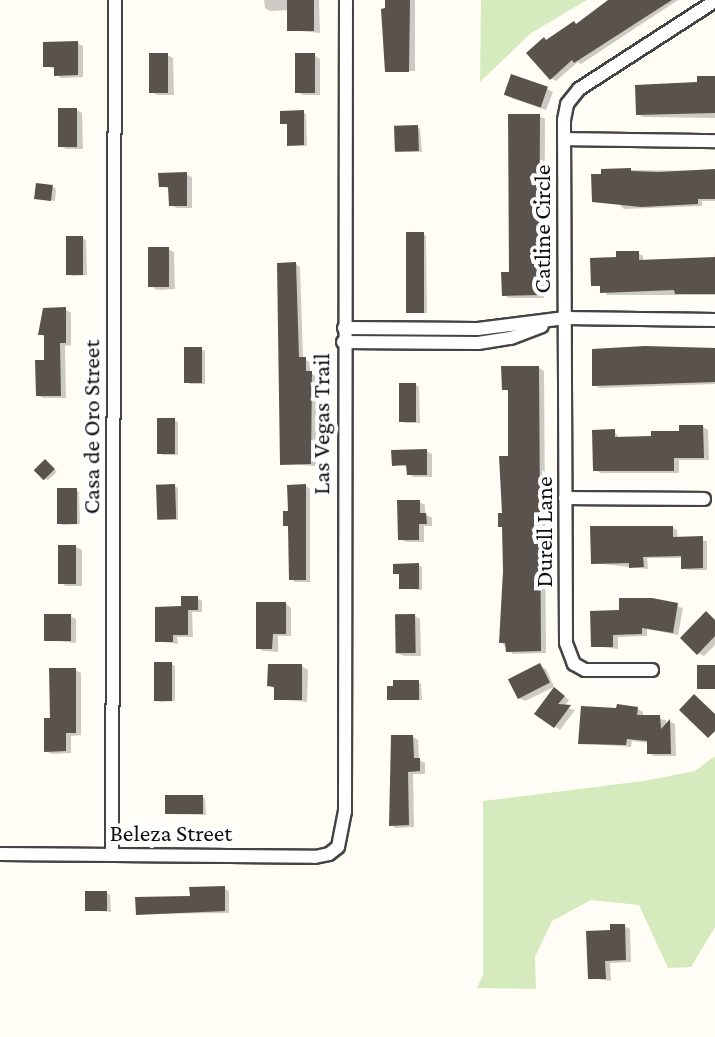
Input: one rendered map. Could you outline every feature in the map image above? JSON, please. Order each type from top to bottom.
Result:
[{"type":"street","name":"Casa de Oro Street","points":[[112,855],[115,0]]},
{"type":"street","name":"Las Vegas Trail","points":[[338,847],[345,812],[343,342],[346,0]]},
{"type":"street","name":"Catline Circle","points":[[565,318],[564,139],[567,104],[579,89],[715,1]]},
{"type":"street","name":"Catline Circle","points":[[564,139],[715,141]]},
{"type":"street","points":[[343,342],[491,342],[565,318]]},
{"type":"street","points":[[344,328],[478,329],[565,318],[715,320]]},
{"type":"street","name":"Durell Lane","points":[[565,318],[566,643],[569,658],[579,668],[592,671],[652,670]]},
{"type":"street","points":[[565,498],[704,499]]},
{"type":"street","name":"Beleza Street","points":[[0,854],[315,857],[329,854],[338,847]]},
{"type":"green space","points":[[481,0],[587,0],[531,33],[480,82]]},
{"type":"green space","points":[[715,756],[715,927],[691,967],[668,968],[639,905],[591,900],[552,921],[535,957],[536,989],[477,988],[483,975],[483,801],[643,781],[695,771]]},
{"type":"building","points":[[287,0],[314,0],[314,31],[287,31]]},
{"type":"building","points":[[385,0],[410,0],[409,72],[385,72],[381,9],[385,8]]},
{"type":"building","points":[[608,0],[672,0],[574,63],[572,60],[550,80],[526,53],[544,37],[546,40],[574,21],[576,24]]},
{"type":"building","points":[[78,41],[78,75],[54,76],[54,67],[43,67],[43,42]]},
{"type":"building","points":[[149,53],[168,53],[168,93],[149,93]]},
{"type":"building","points":[[295,53],[315,53],[315,93],[295,93]]},
{"type":"building","points":[[511,74],[548,87],[541,107],[504,95]]},
{"type":"building","points":[[697,76],[715,76],[715,113],[636,115],[635,85],[697,82]]},
{"type":"building","points":[[58,108],[77,108],[77,147],[58,147]]},
{"type":"building","points":[[304,110],[304,145],[287,146],[287,124],[280,124],[280,111]]},
{"type":"building","points":[[508,114],[540,114],[539,295],[502,296],[501,272],[509,272]]},
{"type":"building","points":[[418,125],[419,151],[395,152],[394,126]]},
{"type":"building","points":[[631,168],[631,171],[659,172],[715,169],[715,199],[698,199],[698,204],[641,207],[592,202],[591,174],[601,174],[601,169]]},
{"type":"building","points":[[187,172],[187,206],[169,206],[168,187],[159,187],[158,173]]},
{"type":"building","points":[[36,183],[53,185],[51,201],[34,199]]},
{"type":"building","points":[[406,232],[424,232],[424,313],[406,313]]},
{"type":"building","points":[[66,236],[83,236],[83,275],[66,275]]},
{"type":"building","points":[[148,247],[169,247],[169,287],[148,287]]},
{"type":"building","points":[[616,251],[639,251],[639,260],[715,257],[715,294],[675,294],[674,290],[600,293],[600,286],[591,286],[590,258],[616,257]]},
{"type":"building","points":[[296,262],[299,357],[306,357],[306,371],[312,371],[311,464],[280,465],[277,263]]},
{"type":"building","points":[[66,307],[66,343],[60,343],[61,396],[36,396],[35,360],[44,360],[44,335],[38,335],[43,308]]},
{"type":"building","points":[[645,346],[715,348],[715,382],[592,386],[592,349]]},
{"type":"building","points":[[184,347],[202,347],[202,383],[184,383]]},
{"type":"building","points":[[501,366],[539,366],[541,651],[506,652],[505,643],[499,643],[503,571],[502,527],[498,527],[498,513],[502,513],[499,456],[508,456],[508,390],[502,390]]},
{"type":"building","points":[[399,383],[416,383],[416,422],[399,422]]},
{"type":"building","points":[[157,418],[175,418],[175,454],[157,454]]},
{"type":"building","points":[[679,425],[703,425],[704,458],[674,458],[674,471],[593,471],[592,430],[615,429],[615,437],[651,436],[651,431],[679,431]]},
{"type":"building","points":[[427,449],[427,475],[407,475],[406,465],[392,466],[391,450]]},
{"type":"building","points":[[45,459],[55,469],[44,480],[34,470]]},
{"type":"building","points":[[175,484],[176,519],[157,520],[156,485]]},
{"type":"building","points":[[306,484],[306,580],[289,580],[288,526],[283,526],[283,511],[288,511],[287,485]]},
{"type":"building","points":[[57,488],[77,488],[77,524],[57,524]]},
{"type":"building","points":[[397,500],[420,500],[420,513],[426,513],[427,524],[419,524],[419,540],[398,540]]},
{"type":"building","points":[[590,526],[673,526],[673,537],[703,536],[703,568],[681,569],[681,556],[643,557],[644,567],[629,568],[629,563],[591,564]]},
{"type":"building","points":[[58,545],[76,545],[76,584],[58,584]]},
{"type":"building","points":[[419,563],[419,589],[399,589],[399,574],[393,574],[393,564]]},
{"type":"building","points":[[181,596],[198,596],[198,610],[188,610],[188,635],[173,635],[173,642],[155,642],[155,607],[181,606]]},
{"type":"building","points":[[619,598],[652,598],[678,603],[673,633],[642,628],[642,634],[613,635],[613,647],[591,647],[590,611],[619,610]]},
{"type":"building","points":[[256,602],[286,602],[286,634],[273,634],[272,649],[256,649]]},
{"type":"building","points":[[706,611],[715,620],[715,636],[697,655],[680,638]]},
{"type":"building","points":[[44,614],[71,614],[71,641],[44,641]]},
{"type":"building","points":[[395,614],[415,614],[416,653],[396,653]]},
{"type":"building","points":[[154,662],[172,662],[172,701],[154,701]]},
{"type":"building","points":[[540,663],[550,683],[518,699],[508,679]]},
{"type":"building","points":[[268,664],[302,664],[302,700],[274,700],[274,687],[267,686]]},
{"type":"building","points":[[697,665],[715,665],[715,689],[697,689]]},
{"type":"building","points":[[49,668],[76,668],[76,733],[66,733],[66,751],[44,752],[44,718],[50,718]]},
{"type":"building","points":[[393,680],[419,680],[419,700],[387,700],[387,686],[393,686]]},
{"type":"building","points":[[554,687],[565,696],[558,704],[571,705],[554,728],[534,714]]},
{"type":"building","points":[[694,694],[715,714],[715,731],[708,738],[679,710]]},
{"type":"building","points":[[617,704],[638,707],[637,715],[660,715],[661,729],[670,719],[671,754],[647,754],[647,741],[627,739],[626,745],[578,744],[581,706],[616,708]]},
{"type":"building","points":[[391,735],[413,735],[414,758],[420,758],[420,771],[408,772],[409,825],[389,826]]},
{"type":"building","points":[[165,795],[203,795],[203,814],[165,814]]},
{"type":"building","points":[[225,886],[225,911],[136,915],[135,897],[190,896],[189,887]]},
{"type":"building","points":[[85,891],[107,891],[107,911],[85,911]]},
{"type":"building","points":[[610,924],[625,924],[626,960],[605,961],[606,979],[588,979],[586,931],[610,930]]}]
